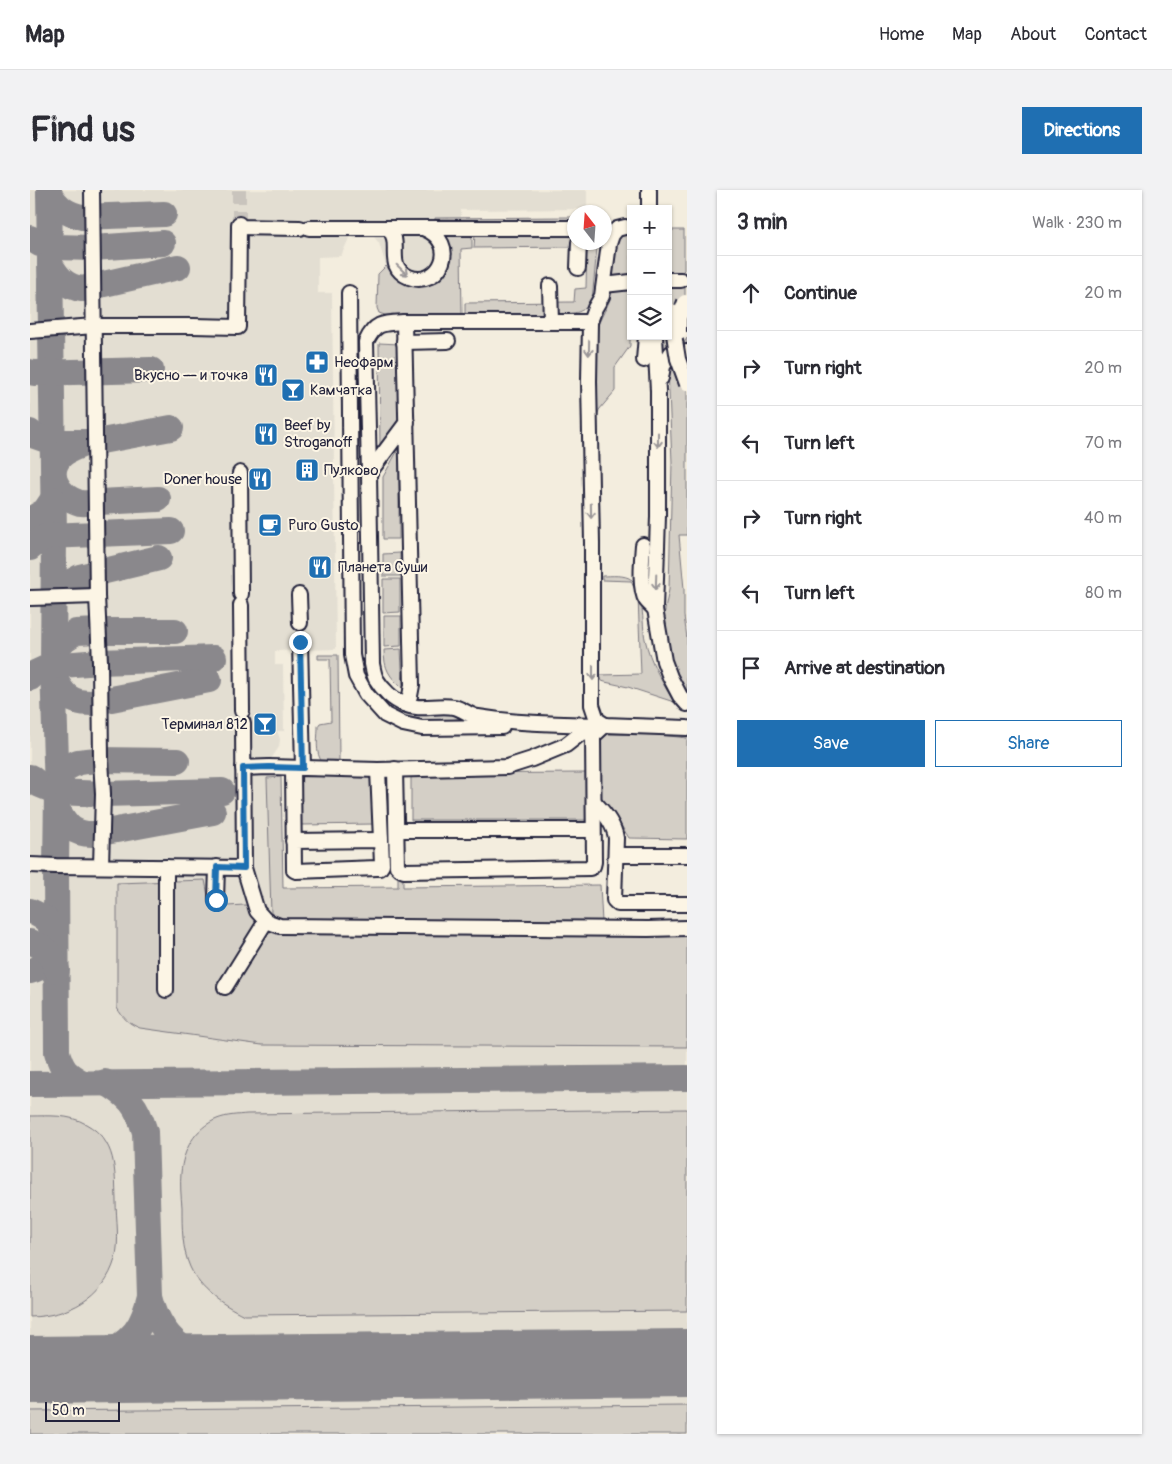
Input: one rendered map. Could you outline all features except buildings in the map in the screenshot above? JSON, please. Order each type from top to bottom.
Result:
[{"type":"street","points":[[92,190],[97,596],[100,662],[100,760],[103,794],[101,866]]},
{"type":"street","points":[[649,190],[649,205]]},
{"type":"street","points":[[30,331],[94,326],[238,327],[239,226],[304,228],[567,228]]},
{"type":"street","points":[[612,228],[623,227],[617,229],[612,235]]},
{"type":"street","points":[[388,228],[393,232],[395,238],[394,253],[396,263],[401,271],[409,277],[419,279],[429,277],[437,271],[442,263],[444,253],[437,235],[423,228]]},
{"type":"street","points":[[578,268],[579,250]]},
{"type":"street","points":[[605,725],[597,720],[592,705],[589,381],[590,322],[602,296],[608,250]]},
{"type":"street","points":[[604,285],[627,282]]},
{"type":"street","points":[[550,286],[551,322]]},
{"type":"street","points":[[349,293],[352,655],[356,676],[366,694],[385,715],[403,724],[422,728],[582,728],[605,725]]},
{"type":"street","points":[[686,298],[679,318],[679,332],[686,354],[687,386]]},
{"type":"street","points":[[590,322],[404,322],[376,326],[370,333],[366,342],[372,664],[376,678],[394,699],[415,708],[454,707],[476,717],[523,722],[687,728]]},
{"type":"street","points":[[404,322],[412,686],[410,696],[404,704]]},
{"type":"street","points":[[672,322],[678,359],[687,386]]},
{"type":"street","points":[[644,360],[646,340]]},
{"type":"street","points":[[655,340],[658,391],[658,499],[655,609],[664,661],[680,696],[687,704]]},
{"type":"street","points":[[404,342],[448,341]]},
{"type":"street","points":[[658,391],[664,366],[671,353]]},
{"type":"street","points":[[369,473],[407,422]]},
{"type":"street","points":[[240,473],[244,868],[257,911],[266,921],[280,926],[687,928]]},
{"type":"street","points":[[643,545],[643,591],[646,600],[655,609]]},
{"type":"street","points":[[30,598],[97,596]]},
{"type":"street","points":[[299,596],[300,623]]},
{"type":"street","points":[[300,642],[298,768],[293,841],[293,866],[296,871],[380,868],[382,865],[378,770]]},
{"type":"street","points":[[243,768],[395,770],[507,767],[566,745],[580,734],[605,725]]},
{"type":"street","points":[[395,770],[397,866],[400,869],[404,871],[590,868],[594,862],[593,736],[605,725]]},
{"type":"street","points":[[594,802],[601,809],[615,831],[615,903],[687,904]]},
{"type":"street","points":[[397,830],[593,830]]},
{"type":"street","points":[[293,841],[381,840]]},
{"type":"street","points":[[616,856],[687,855]]},
{"type":"street","points":[[30,865],[244,868]]},
{"type":"street","points":[[166,867],[166,990]]},
{"type":"street","points":[[216,900],[217,867]]},
{"type":"street","points":[[225,987],[266,921]]},
{"type":"shaded area","name":"Пулково","points":[[30,190],[587,190],[587,205],[567,205],[567,209],[461,210],[461,219],[444,234],[448,241],[450,253],[448,265],[406,282],[395,276],[386,266],[379,243],[374,237],[358,237],[356,239],[350,236],[341,256],[318,257],[318,293],[332,293],[336,649],[275,651],[275,665],[283,665],[284,731],[277,731],[280,739],[279,747],[269,762],[269,773],[273,784],[276,917],[687,924],[687,1434],[30,1434]]},
{"type":"shaded area","points":[[567,217],[567,220],[435,222],[435,218]]},
{"type":"shaded area","points":[[672,230],[684,230],[684,270],[681,273],[672,274]]},
{"type":"shaded area","points":[[627,233],[627,275],[613,277],[615,250],[618,240]]},
{"type":"shaded area","points":[[444,234],[472,234],[472,248],[461,249],[462,315],[385,315],[379,313],[377,308],[378,274],[386,266],[395,276],[406,282],[448,265],[449,249]]},
{"type":"shaded area","points":[[475,234],[567,235],[567,247],[474,248]]},
{"type":"shaded area","points":[[587,250],[597,250],[592,300],[582,310],[574,313],[560,314],[555,308],[545,310],[541,314],[465,315],[465,303],[574,302],[575,289],[586,288]]},
{"type":"shaded area","points":[[672,284],[685,284],[685,314],[672,337]]},
{"type":"shaded area","points":[[627,288],[627,340],[630,340],[630,346],[615,367],[615,391],[599,410],[597,419],[596,332],[612,291]]},
{"type":"shaded area","points":[[687,338],[687,535],[679,535],[687,638],[687,695],[676,674],[665,644],[664,624],[669,590],[672,462],[668,368]]},
{"type":"shaded area","points":[[660,340],[670,340],[662,355]]},
{"type":"shaded area","points":[[379,343],[399,344],[399,419],[380,450]]},
{"type":"shaded area","points":[[399,448],[399,539],[383,539],[383,477]]},
{"type":"shaded area","points":[[400,553],[400,576],[383,576],[383,554]]},
{"type":"shaded area","points":[[602,576],[626,577],[632,580],[636,585],[641,599],[647,647],[657,672],[674,702],[628,687],[602,681],[600,675],[641,674],[638,597],[631,581],[602,580]]},
{"type":"shaded area","points":[[383,579],[400,579],[400,612],[383,613]]},
{"type":"shaded area","points":[[384,616],[401,616],[401,646],[384,647]]},
{"type":"shaded area","points":[[401,649],[403,689],[388,672],[384,657],[384,650]]},
{"type":"shaded area","points":[[318,655],[338,655],[339,760],[337,763],[325,764],[319,757],[318,752],[318,726],[320,723],[331,721],[330,659],[318,659]]},
{"type":"shaded area","points":[[366,658],[387,699],[460,711],[463,717],[448,720],[417,719],[393,711],[375,696],[369,685],[359,659]]},
{"type":"shaded area","points":[[604,734],[652,734],[687,738],[687,839],[629,838],[617,819],[600,803],[599,742]]},
{"type":"shaded area","points":[[411,774],[589,774],[590,820],[411,820]]},
{"type":"shaded area","points":[[373,775],[374,824],[301,825],[300,777]]},
{"type":"shaded area","points":[[281,777],[283,888],[398,887],[398,855],[403,855],[403,887],[600,885],[602,922],[687,924],[687,1047],[262,1045],[140,1028],[129,1023],[117,1008],[117,883],[205,880],[210,907],[245,905],[273,916],[271,913],[267,778]]},
{"type":"shaded area","points":[[687,1109],[687,1311],[244,1315],[206,1290],[195,1276],[187,1260],[182,1230],[182,1164],[187,1148],[196,1134],[209,1123],[221,1118],[247,1114]]},
{"type":"shaded area","points":[[30,1116],[59,1116],[73,1119],[86,1124],[104,1139],[109,1148],[114,1168],[118,1238],[115,1259],[110,1273],[93,1294],[83,1302],[58,1313],[30,1317]]},
{"type":"shaded area","points":[[687,1405],[687,1434],[30,1434],[30,1411]]},
{"type":"taxiway","points":[[49,190],[54,535],[53,666],[57,792],[57,1052],[66,1071],[83,1083]]},
{"type":"taxiway","points":[[49,194],[63,209],[71,214],[82,217],[164,214]]},
{"type":"taxiway","points":[[30,238],[40,244],[55,247],[93,248],[163,243]]},
{"type":"taxiway","points":[[50,264],[63,281],[71,286],[82,289],[178,267]]},
{"type":"taxiway","points":[[30,372],[151,370]]},
{"type":"taxiway","points":[[30,432],[32,435],[52,442],[96,442],[171,428]]},
{"type":"taxiway","points":[[89,442],[67,451],[56,463],[54,470],[56,484],[66,496],[80,503],[158,499]]},
{"type":"taxiway","points":[[31,519],[45,511],[53,499]]},
{"type":"taxiway","points":[[30,548],[39,540],[48,536],[171,531]]},
{"type":"taxiway","points":[[53,597],[67,584],[80,577],[159,558]]},
{"type":"taxiway","points":[[54,654],[59,645],[76,632],[175,631]]},
{"type":"taxiway","points":[[30,678],[35,673],[48,667],[62,665],[214,658]]},
{"type":"taxiway","points":[[54,677],[68,697],[84,703],[209,680]]},
{"type":"taxiway","points":[[58,791],[61,775],[66,768],[78,762],[97,760],[177,761]]},
{"type":"taxiway","points":[[30,777],[40,785],[57,792],[103,794],[222,791]]},
{"type":"taxiway","points":[[57,809],[68,825],[76,831],[87,834],[213,812]]},
{"type":"taxiway","points":[[30,911],[47,921],[55,936],[54,951],[50,958],[38,968],[30,971]]},
{"type":"taxiway","points":[[30,942],[40,946],[47,952],[57,970]]},
{"type":"taxiway","points":[[30,1084],[687,1078]]},
{"type":"taxiway","points":[[42,1370],[92,1359],[116,1348],[126,1341],[138,1328],[150,1296],[145,1132],[139,1115],[131,1102],[105,1082]]},
{"type":"taxiway","points":[[150,1296],[157,1317],[166,1332],[177,1344],[206,1358],[261,1367]]},
{"type":"runway","points":[[30,1370],[687,1363]]},
{"type":"tunnel","points":[[239,190],[239,224]]},
{"type":"place","name":"Неофарм","points":[[317,362]]},
{"type":"place","name":"Вкусно — и точка","points":[[266,375]]},
{"type":"place","name":"Камчатка","points":[[293,390]]},
{"type":"place","name":"Beef by Stroganoff","points":[[266,434]]},
{"type":"place","name":"Пулково","points":[[307,470]]},
{"type":"place","name":"Doner house","points":[[260,479]]},
{"type":"place","name":"Puro Gusto","points":[[270,525]]},
{"type":"place","name":"Планета Суши","points":[[320,567]]},
{"type":"place","name":"Терминал 812","points":[[265,724]]},
{"type":"route","points":[[216,900],[217,867],[244,868],[243,768],[303,768],[300,642]]}]
